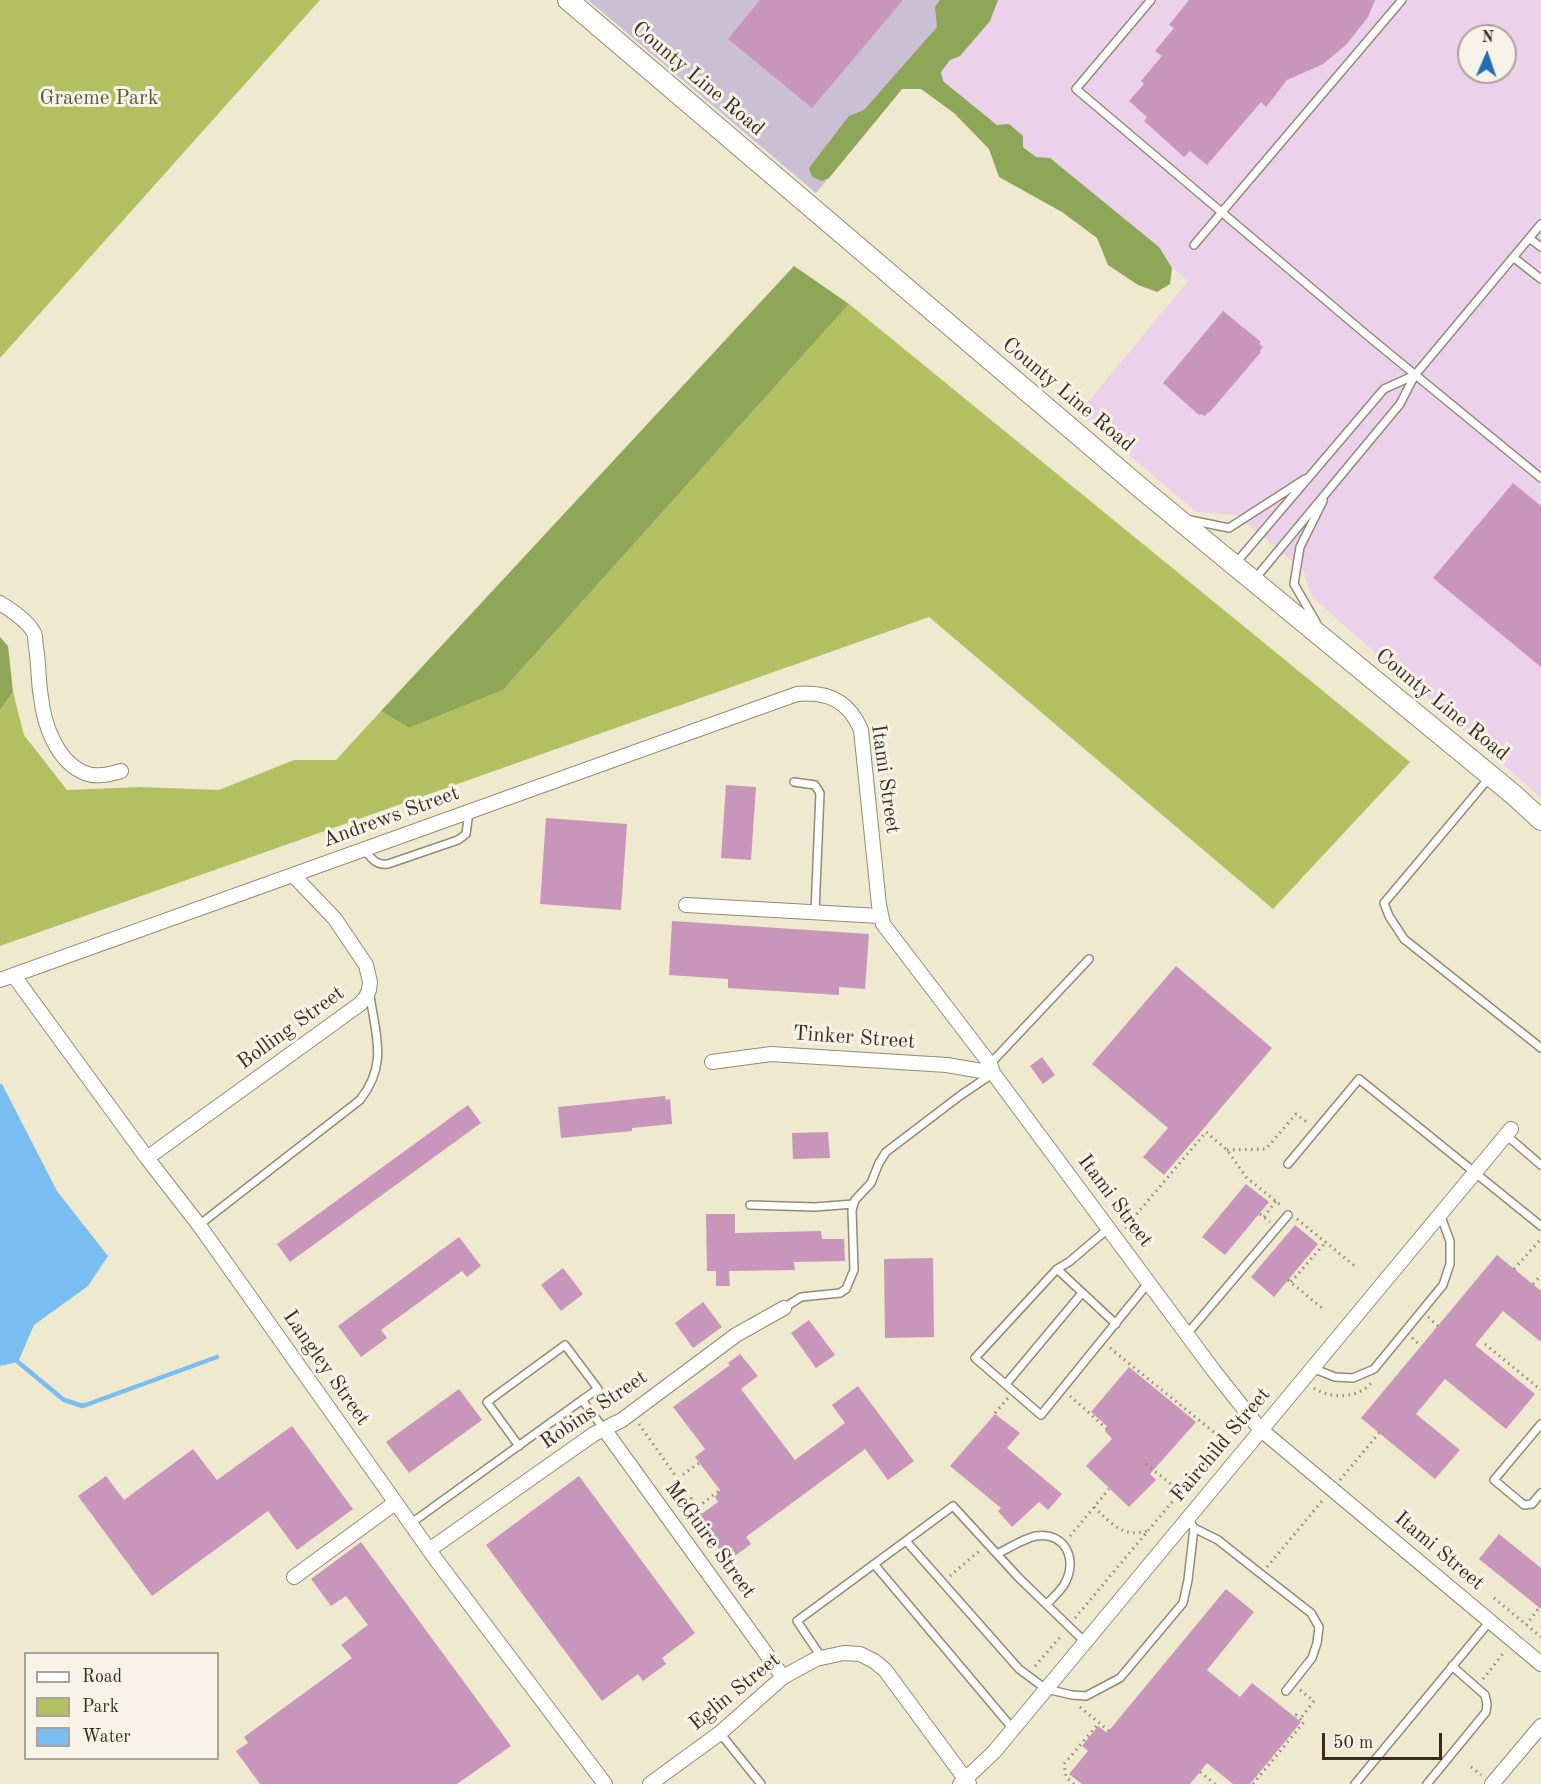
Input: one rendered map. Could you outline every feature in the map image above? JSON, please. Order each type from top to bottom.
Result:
[{"type":"main road","name":"County Line Road","points":[[568,0],[1143,490],[1491,776],[1541,820]]},
{"type":"street","points":[[0,603],[18,614],[34,633],[39,663],[40,696],[45,721],[58,749],[70,765],[86,774],[106,776],[121,771]]},
{"type":"street","name":"Andrews Street","points":[[0,980],[797,694]]},
{"type":"street","name":"Itami Street","points":[[797,694],[817,694],[836,699],[851,711],[861,730],[880,916],[883,924],[1260,1429],[1541,1664]]},
{"type":"street","name":"Bolling Street","points":[[147,1158],[360,1004],[366,997],[370,982],[366,965],[335,920],[292,875]]},
{"type":"street","points":[[686,905],[880,916]]},
{"type":"street","name":"Langley Street","points":[[14,976],[199,1225],[429,1550],[605,1784]]},
{"type":"street","name":"Tinker Street","points":[[712,1062],[771,1054],[992,1069]]},
{"type":"street","name":"Fairchild Street","points":[[965,1782],[994,1752],[1085,1642],[1191,1523],[1197,1505],[1508,1132]]},
{"type":"street","name":"Robins Street","points":[[429,1550],[594,1434],[622,1420],[736,1335],[784,1308]]},
{"type":"street","name":"McGuire Street","points":[[604,1429],[783,1677]]},
{"type":"street","points":[[294,1577],[395,1503]]},
{"type":"street","name":"Eglin Street","points":[[650,1784],[720,1733],[783,1677],[822,1658],[844,1653],[860,1654],[885,1670],[965,1782]]},
{"type":"street","points":[[1492,1784],[1541,1726]]},
{"type":"lane","points":[[1151,0],[1076,89],[1415,375],[1541,478]]},
{"type":"lane","points":[[1194,245],[1402,0]]},
{"type":"lane","points":[[1254,580],[1400,404],[1415,375],[1541,224]]},
{"type":"lane","points":[[1529,238],[1541,248]]},
{"type":"lane","points":[[1513,257],[1541,279]]},
{"type":"lane","points":[[1235,564],[1384,390],[1415,375]]},
{"type":"lane","points":[[1143,490],[1193,522],[1229,528],[1312,474]]},
{"type":"lane","points":[[1328,490],[1300,548],[1294,584],[1309,612],[1333,646]]},
{"type":"lane","points":[[1491,776],[1384,903],[1389,916],[1404,939],[1541,1048]]},
{"type":"lane","points":[[794,782],[815,785],[820,793],[814,912]]},
{"type":"lane","points":[[364,849],[380,865],[458,840],[466,834],[469,810]]},
{"type":"lane","points":[[784,1308],[801,1297],[840,1293],[849,1285],[854,1270],[853,1204],[871,1183],[886,1152],[992,1069],[1089,959]]},
{"type":"lane","points":[[199,1225],[360,1101],[366,1093],[374,1077],[379,1052],[369,990]]},
{"type":"lane","points":[[1288,1164],[1359,1079],[1541,1226]]},
{"type":"lane","points":[[1508,1132],[1541,1166]]},
{"type":"lane","points":[[750,1205],[815,1207],[853,1204]]},
{"type":"lane","points":[[1188,1334],[1288,1213]]},
{"type":"lane","points":[[1312,1368],[1335,1377],[1353,1378],[1374,1369],[1443,1284],[1450,1264],[1450,1241],[1440,1214]]},
{"type":"lane","points":[[1113,1233],[1057,1269],[975,1358],[1041,1414],[1149,1282]]},
{"type":"lane","points":[[1057,1269],[1116,1324]]},
{"type":"lane","points":[[1006,1384],[1082,1293]]},
{"type":"lane","points":[[410,1524],[519,1446],[597,1389],[565,1345],[487,1402],[519,1446]]},
{"type":"lane","points":[[582,1400],[604,1429]]},
{"type":"lane","points":[[1541,1424],[1494,1480],[1524,1505],[1532,1504],[1541,1493]]},
{"type":"lane","points":[[822,1658],[797,1621],[953,1506],[997,1554],[1085,1642]]},
{"type":"lane","points":[[906,1540],[1019,1669],[1046,1689],[1086,1696],[1120,1678],[1183,1603],[1188,1580],[1191,1523],[1218,1540],[1311,1613],[1319,1627],[1312,1658],[1286,1691]]},
{"type":"lane","points":[[997,1554],[1035,1536],[1054,1537],[1066,1547],[1071,1566],[1065,1584],[1047,1605]]},
{"type":"lane","points":[[874,1564],[1013,1729]]},
{"type":"lane","points":[[1355,1784],[1490,1621]]},
{"type":"lane","points":[[1427,1784],[1486,1712],[1485,1695],[1452,1666]]},
{"type":"lane","points":[[720,1733],[761,1784]]},
{"type":"path","points":[[1227,1150],[1266,1149],[1296,1114],[1316,1130]]},
{"type":"path","points":[[1113,1233],[1206,1132],[1227,1150],[1246,1177],[1356,1267]]},
{"type":"path","points":[[1263,1217],[1276,1202]]},
{"type":"path","points":[[1514,1269],[1541,1239]]},
{"type":"path","points":[[1322,1308],[1289,1281],[1326,1242]]},
{"type":"path","points":[[1533,1284],[1541,1275]]},
{"type":"path","points":[[1410,1336],[1421,1346]]},
{"type":"path","points":[[1102,1341],[1229,1444],[1238,1457]]},
{"type":"path","points":[[1485,1344],[1541,1390]]},
{"type":"path","points":[[1313,1387],[1331,1395],[1351,1395],[1368,1388],[1375,1379]]},
{"type":"path","points":[[1062,1390],[1107,1429]]},
{"type":"path","points":[[995,1413],[1014,1391]]},
{"type":"path","points":[[631,1413],[701,1512],[688,1521],[695,1530]]},
{"type":"path","points":[[1261,1574],[1379,1433]]},
{"type":"path","points":[[1028,1676],[1224,1440]]},
{"type":"path","points":[[678,1478],[699,1463]]},
{"type":"path","points":[[1146,1464],[1197,1505]]},
{"type":"path","points":[[698,1507],[720,1490]]},
{"type":"path","points":[[1094,1507],[1120,1530],[1137,1534],[1149,1530]]},
{"type":"path","points":[[1494,1598],[1541,1637]]},
{"type":"path","points":[[1526,1625],[1539,1608]]},
{"type":"path","points":[[1476,1687],[1507,1649],[1520,1646]]},
{"type":"path","points":[[1292,1684],[1314,1701],[1300,1719]]},
{"type":"path","points":[[1061,1692],[1109,1731]]},
{"type":"path","points":[[1253,1784],[1304,1722],[1296,1715],[1294,1717]]},
{"type":"path","points":[[1074,1784],[1066,1777],[1065,1764],[1099,1723]]},
{"type":"path","points":[[1200,1772],[1215,1784]]},
{"type":"shaded area","points":[[588,0],[976,0],[816,193]]},
{"type":"shaded area","points":[[976,0],[1541,0],[1541,798],[1312,597],[1303,570],[1236,515],[1196,512],[1079,413],[1188,281],[923,64]]},
{"type":"green space","name":"Graeme Park","points":[[0,0],[320,0],[0,358]]},
{"type":"green space","points":[[940,0],[998,0],[990,21],[960,56],[950,60],[941,72],[943,81],[997,125],[1009,124],[1023,136],[1023,147],[1036,157],[1050,158],[1159,247],[1172,268],[1170,284],[1157,292],[1138,285],[1108,265],[1097,238],[1062,212],[999,177],[989,149],[954,113],[921,89],[902,89],[829,178],[822,181],[812,177],[809,168],[849,116],[864,110],[937,27],[935,7]]},
{"type":"green space","points":[[794,266],[849,304],[503,690],[409,728],[381,711]]},
{"type":"green space","points":[[849,304],[1410,762],[1273,909],[929,617],[0,946],[0,710],[13,692],[24,735],[67,790],[140,787],[219,790],[294,760],[336,760],[381,711],[409,728],[503,690]]},
{"type":"green space","points":[[0,637],[8,646],[13,692],[0,710]]},
{"type":"water","points":[[0,1084],[57,1191],[108,1256],[88,1286],[34,1325],[18,1362],[0,1366]]},
{"type":"building","points":[[760,0],[903,0],[812,108],[728,39]]},
{"type":"building","points":[[1189,0],[1375,0],[1368,17],[1346,45],[1323,64],[1287,80],[1266,107],[1261,102],[1207,165],[1190,151],[1184,157],[1144,121],[1147,117],[1129,101],[1144,84],[1141,81],[1162,56],[1155,51],[1174,28],[1169,25]]},
{"type":"building","points":[[1223,311],[1261,342],[1259,344],[1263,347],[1209,413],[1205,416],[1199,415],[1163,383]]},
{"type":"building","points":[[1513,483],[1541,506],[1541,667],[1433,578]]},
{"type":"building","points":[[726,785],[756,787],[751,860],[721,858]]},
{"type":"building","points":[[546,818],[627,824],[621,910],[540,904]]},
{"type":"building","points":[[672,921],[869,934],[865,989],[839,987],[839,995],[728,988],[728,979],[669,975]]},
{"type":"building","points":[[1176,966],[1272,1048],[1164,1175],[1143,1157],[1168,1128],[1092,1064]]},
{"type":"building","points":[[1042,1057],[1055,1075],[1043,1084],[1030,1066]]},
{"type":"building","points":[[665,1096],[666,1100],[670,1099],[672,1124],[632,1128],[632,1131],[561,1138],[558,1107]]},
{"type":"building","points":[[468,1105],[481,1123],[290,1262],[277,1244]]},
{"type":"building","points":[[828,1132],[830,1158],[793,1159],[792,1133]]},
{"type":"building","points":[[1246,1184],[1269,1202],[1225,1255],[1202,1237]]},
{"type":"building","points":[[706,1214],[735,1214],[735,1233],[821,1231],[822,1239],[844,1239],[845,1261],[794,1262],[795,1270],[729,1271],[730,1286],[716,1286],[716,1271],[707,1271]]},
{"type":"building","points":[[1295,1225],[1318,1244],[1274,1297],[1251,1277]]},
{"type":"building","points":[[459,1237],[481,1266],[467,1277],[462,1271],[381,1330],[387,1338],[361,1357],[338,1326]]},
{"type":"building","points":[[1497,1255],[1541,1291],[1541,1342],[1503,1311],[1475,1345],[1535,1394],[1506,1429],[1445,1379],[1416,1414],[1460,1450],[1435,1479],[1361,1418]]},
{"type":"building","points":[[933,1258],[934,1337],[885,1338],[884,1259]]},
{"type":"building","points":[[563,1268],[583,1294],[561,1311],[541,1285]]},
{"type":"building","points":[[703,1302],[722,1327],[693,1348],[675,1323]]},
{"type":"building","points":[[809,1320],[835,1355],[816,1368],[791,1333]]},
{"type":"building","points":[[740,1354],[758,1376],[741,1389],[795,1460],[845,1423],[832,1405],[858,1386],[914,1461],[888,1480],[865,1449],[746,1537],[751,1544],[728,1561],[696,1518],[718,1502],[715,1497],[720,1490],[695,1457],[705,1449],[673,1407],[730,1365],[728,1363]]},
{"type":"building","points":[[1129,1367],[1196,1422],[1150,1474],[1156,1480],[1129,1507],[1086,1466],[1112,1439],[1105,1431],[1108,1427],[1091,1412]]},
{"type":"building","points":[[459,1389],[482,1420],[409,1473],[386,1442]]},
{"type":"building","points":[[995,1414],[1020,1433],[1007,1448],[1062,1494],[1048,1510],[1039,1502],[1012,1527],[998,1511],[1001,1508],[950,1466]]},
{"type":"building","points":[[292,1426],[353,1509],[297,1550],[268,1511],[152,1596],[78,1496],[106,1476],[124,1500],[193,1449],[217,1480]]},
{"type":"building","points":[[579,1476],[695,1633],[662,1658],[666,1664],[643,1681],[638,1674],[602,1701],[486,1545]]},
{"type":"building","points":[[1499,1534],[1541,1568],[1541,1609],[1479,1559]]},
{"type":"building","points":[[361,1542],[511,1746],[457,1784],[260,1784],[236,1751],[248,1743],[244,1737],[352,1658],[341,1645],[368,1625],[346,1596],[331,1606],[311,1579]]},
{"type":"building","points":[[1226,1589],[1254,1612],[1207,1670],[1240,1697],[1252,1683],[1301,1722],[1250,1784],[1233,1784],[1207,1763],[1190,1784],[1082,1784],[1069,1774],[1088,1751],[1082,1746],[1098,1726],[1107,1733]]},
{"type":"waterway","points":[[18,1362],[64,1400],[83,1406],[217,1357]]}]
